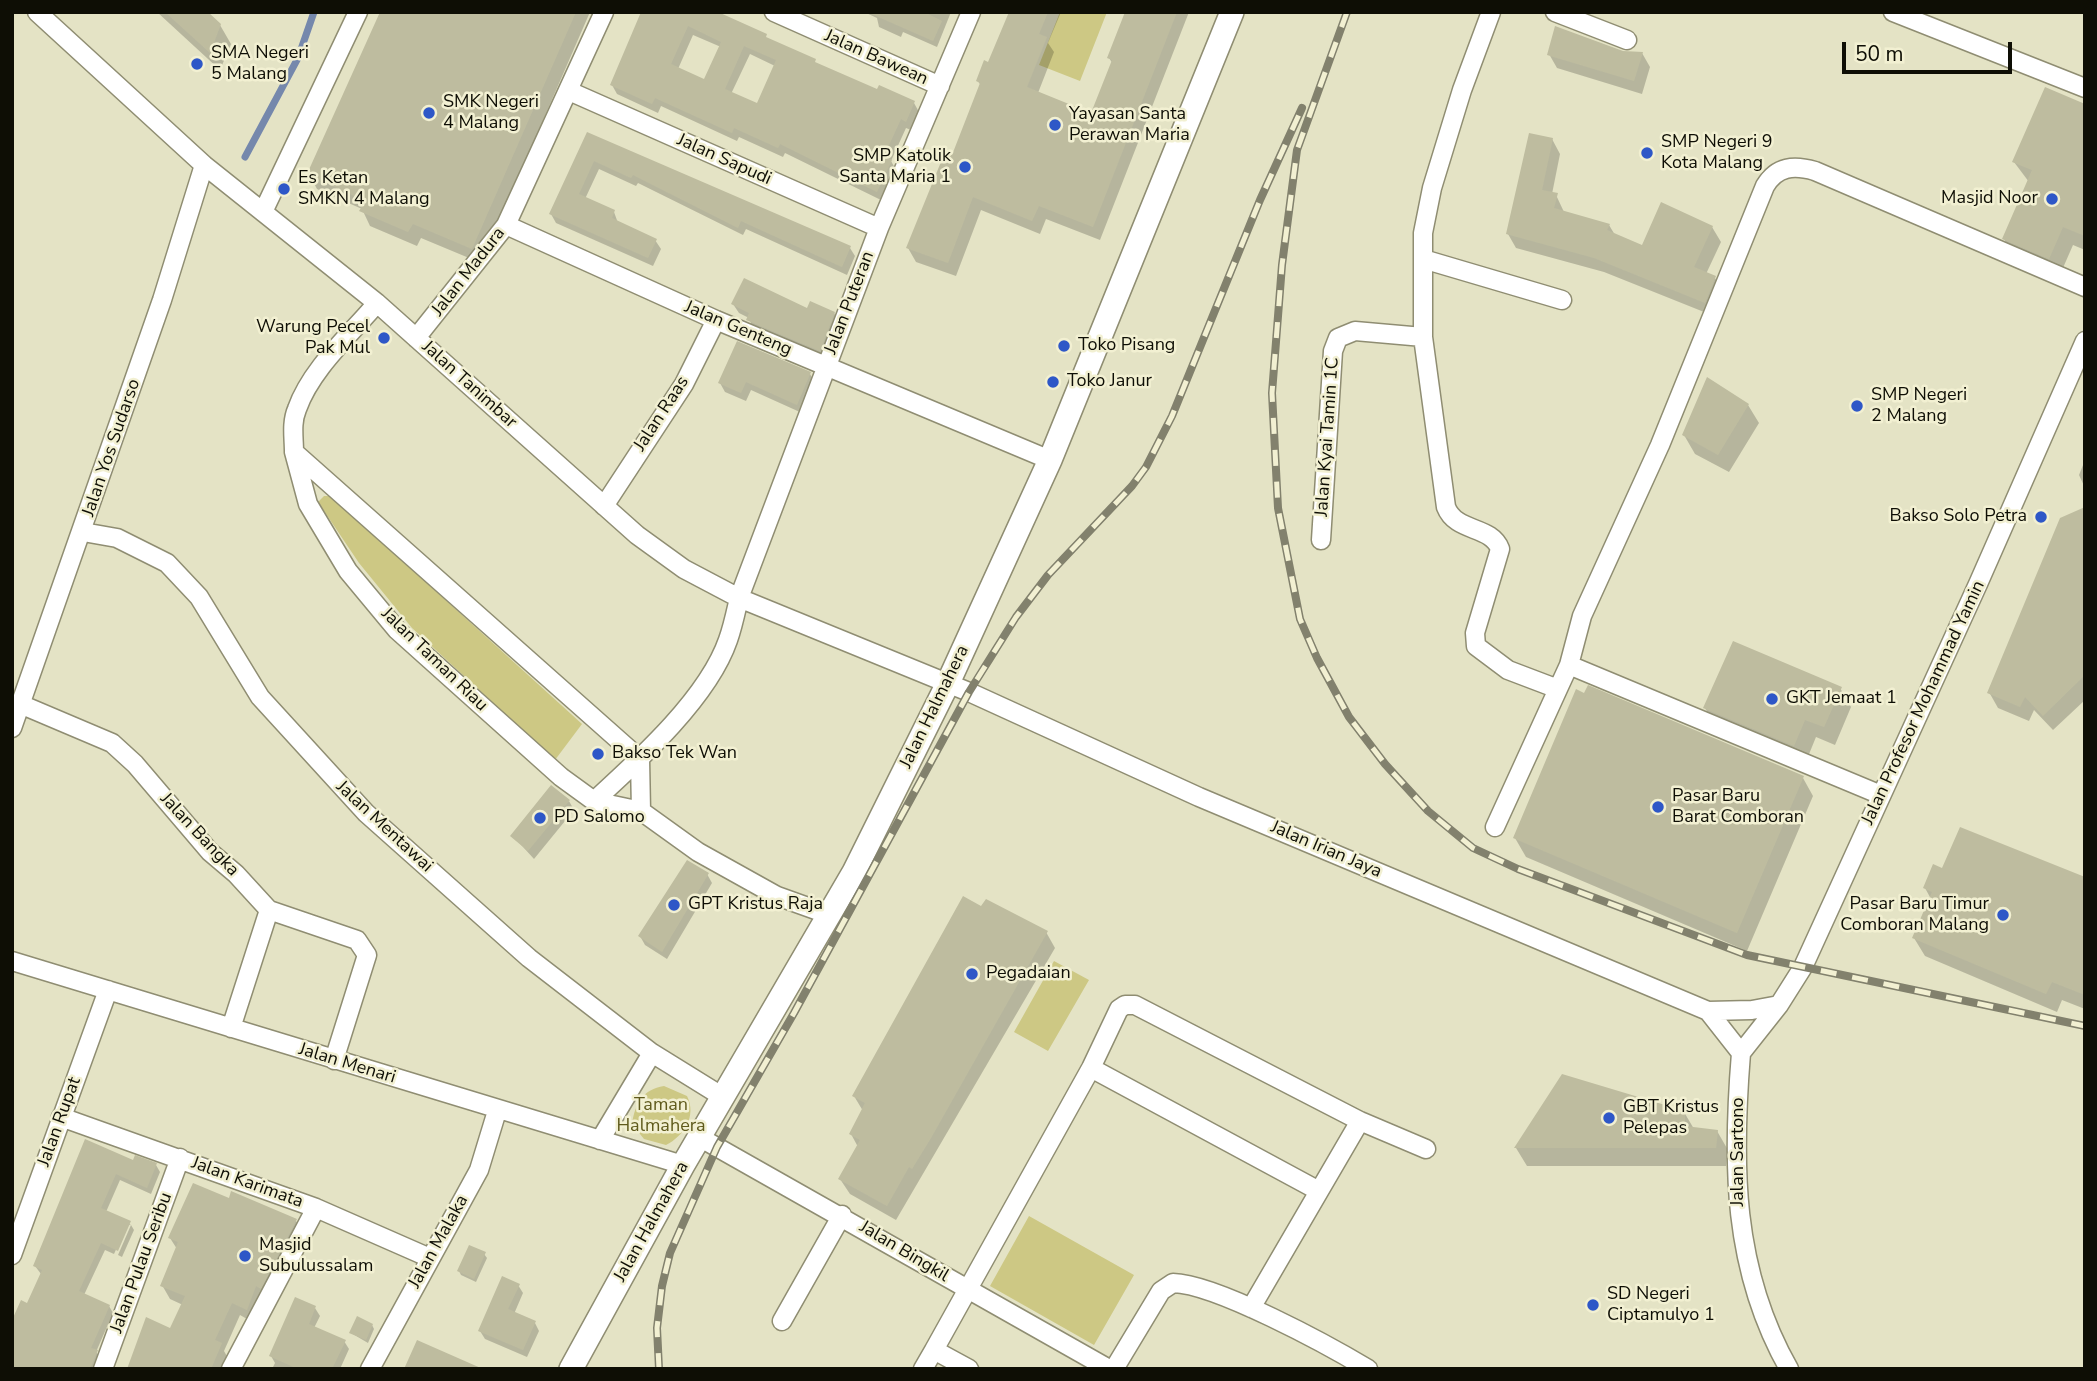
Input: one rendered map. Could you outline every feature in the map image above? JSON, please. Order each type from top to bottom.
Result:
[{"type":"street","name":"Jalan Tanimbar","points":[[37,12],[204,165],[377,303],[637,535],[684,569],[740,598],[948,683]]},
{"type":"street","points":[[263,212],[358,12]]},
{"type":"street","name":"Jalan Madura","points":[[416,338],[506,225],[604,12]]},
{"type":"street","name":"Jalan Bawean","points":[[774,12],[940,86]]},
{"type":"street","name":"Jalan Puteran","points":[[640,759],[679,716],[728,642],[740,598],[879,228],[971,12]]},
{"type":"street","name":"Jalan Halmahera","points":[[571,1369],[683,1165],[830,915],[948,683],[1049,460],[1232,12]]},
{"type":"street","points":[[1491,12],[1462,90],[1432,188],[1423,233],[1423,337],[1446,507],[1450,517],[1460,525],[1489,536],[1497,541],[1500,548],[1475,633],[1476,646],[1508,670],[1558,689]]},
{"type":"street","points":[[1555,12],[1628,40]]},
{"type":"street","points":[[1893,12],[2085,88]]},
{"type":"street","name":"Jalan Sapudi","points":[[569,91],[879,228]]},
{"type":"street","name":"Jalan Yos Sudarso","points":[[12,728],[83,532],[162,300],[204,165]]},
{"type":"street","points":[[1495,827],[1569,665],[1582,616],[1660,445],[1765,186],[1775,173],[1792,167],[1815,171],[2085,287]]},
{"type":"street","name":"Jalan Genteng","points":[[506,225],[716,320],[1049,460]]},
{"type":"street","points":[[1423,259],[1562,300]]},
{"type":"street","name":"Jalan Taman Riau","points":[[377,303],[320,370],[306,392],[293,425],[294,452],[308,504],[332,548],[397,630],[561,777],[594,801],[641,811],[698,852],[777,896],[830,915]]},
{"type":"street","name":"Jalan Raas","points":[[604,506],[684,384],[716,320]]},
{"type":"street","name":"Jalan Kyai Tamin 1C","points":[[1321,540],[1333,351],[1338,338],[1354,331],[1423,337]]},
{"type":"street","name":"Jalan Profesor Mohammad Yamin","points":[[1741,1053],[1779,1005],[1803,967],[1978,584],[2085,341]]},
{"type":"street","points":[[294,452],[640,759],[641,811]]},
{"type":"street","name":"Jalan Mentawai","points":[[83,532],[117,538],[167,563],[199,597],[260,697],[331,778],[440,880],[529,958],[652,1053],[723,1097]]},
{"type":"street","points":[[1569,665],[1881,795]]},
{"type":"street","name":"Jalan Irian Jaya","points":[[948,683],[1199,797],[1708,1011],[1752,1010],[1779,1005]]},
{"type":"street","name":"Jalan Bangka","points":[[20,704],[112,743],[135,764],[210,852],[236,874],[269,910]]},
{"type":"street","points":[[594,801],[640,759]]},
{"type":"street","points":[[231,1028],[269,910],[357,940],[366,949],[367,955],[334,1060]]},
{"type":"street","name":"Jalan Menari","points":[[12,961],[497,1111],[683,1165]]},
{"type":"street","name":"Jalan Rupat","points":[[12,1255],[108,990]]},
{"type":"street","points":[[923,1369],[1091,1068],[1119,1009],[1130,1004],[1360,1121],[1426,1149]]},
{"type":"street","name":"Jalan Irian Jaya","points":[[1708,1011],[1741,1053]]},
{"type":"street","points":[[600,1140],[652,1053]]},
{"type":"street","name":"Jalan Sartono","points":[[1741,1053],[1736,1187],[1740,1225],[1754,1283],[1789,1369]]},
{"type":"street","points":[[1091,1068],[1319,1191]]},
{"type":"street","name":"Jalan Malaka","points":[[370,1369],[479,1170],[497,1111]]},
{"type":"street","name":"Jalan Karimata","points":[[61,1116],[316,1208],[430,1258]]},
{"type":"street","points":[[1251,1308],[1360,1121]]},
{"type":"street","name":"Jalan Bingkil","points":[[699,1137],[842,1215],[969,1290],[1071,1361],[1108,1369]]},
{"type":"street","name":"Jalan Pulau Seribu","points":[[103,1369],[180,1158]]},
{"type":"street","points":[[231,1369],[316,1208]]},
{"type":"street","points":[[782,1321],[842,1215]]},
{"type":"street","points":[[1114,1369],[1166,1286],[1183,1283],[1251,1308],[1368,1369]]},
{"type":"street","points":[[934,1350],[969,1369]]},
{"type":"green space","points":[[1060,12],[1107,12],[1080,81],[1039,65]]},
{"type":"green space","points":[[324,496],[331,496],[582,724],[555,760],[412,628],[359,563],[318,502]]},
{"type":"green space","points":[[1054,961],[1089,980],[1048,1051],[1014,1032]]},
{"type":"green space","name":"Taman Halmahera","points":[[664,1086],[687,1096],[690,1103],[687,1125],[666,1145],[644,1139],[632,1124],[635,1110],[645,1094]]},
{"type":"green space","points":[[1029,1216],[1134,1275],[1094,1345],[990,1286]]},
{"type":"building","points":[[165,12],[208,12],[221,24],[210,53]]},
{"type":"building","name":"SMK Negeri 4 Malang","points":[[380,12],[576,12],[472,249],[413,224],[408,232],[359,211],[365,201],[307,174]]},
{"type":"building","points":[[641,12],[718,12],[816,59],[815,62],[877,89],[879,85],[915,101],[906,122],[901,119],[884,156],[892,160],[877,192],[780,144],[778,148],[734,128],[732,133],[655,98],[652,104],[610,85]],"holes":[[[688,26],[721,42],[704,79],[671,64]],[[744,46],[776,60],[757,103],[725,89]]]},
{"type":"building","points":[[867,12],[924,12],[942,21],[933,41]]},
{"type":"building","points":[[1009,12],[1048,12],[1039,34],[1047,37],[1027,87],[1091,113],[1112,60],[1107,58],[1125,12],[1177,12],[1093,227],[1039,206],[1032,221],[973,197],[948,263],[906,248],[945,152],[952,155],[980,83],[976,81],[984,60],[988,62]]},
{"type":"building","points":[[1555,26],[1623,51],[1643,52],[1634,81],[1547,55]]},
{"type":"building","name":"Masjid Noor","points":[[2045,87],[2085,104],[2085,236],[2063,227],[2049,259],[2002,239],[2032,170],[2012,162]]},
{"type":"building","points":[[587,132],[851,246],[842,267],[741,221],[738,228],[633,175],[631,178],[594,161],[579,194],[615,210],[612,218],[657,239],[648,258],[549,214]]},
{"type":"building","points":[[1529,133],[1553,138],[1542,190],[1558,193],[1554,208],[1610,224],[1607,230],[1642,245],[1661,202],[1713,226],[1694,267],[1716,276],[1705,303],[1594,258],[1506,234]]},
{"type":"building","points":[[744,278],[807,308],[810,301],[835,312],[820,351],[746,320],[749,313],[731,304]]},
{"type":"building","points":[[737,341],[811,372],[797,405],[746,382],[741,393],[718,383]]},
{"type":"building","points":[[1707,377],[1749,404],[1718,455],[1682,435]]},
{"type":"building","points":[[2085,507],[2085,675],[2043,716],[2025,697],[2020,707],[1987,693],[2060,518]]},
{"type":"building","name":"GKT Jemaat 1","points":[[1733,641],[1842,687],[1824,727],[1805,720],[1794,746],[1703,708]]},
{"type":"building","name":"Pasar Baru Barat Comboran","points":[[1588,685],[1804,776],[1737,933],[1513,838],[1576,689],[1584,693]]},
{"type":"building","name":"PD Salomo","points":[[551,785],[570,800],[528,851],[510,836]]},
{"type":"building","name":"Pasar Baru Timur Comboran Malang","points":[[1960,827],[2085,877],[2085,995],[2052,982],[2046,994],[1912,938],[1932,892],[1923,888],[1933,864],[1942,868]]},
{"type":"building","name":"GPT Kristus Raja","points":[[687,860],[709,873],[662,952],[638,936]]},
{"type":"building","points":[[963,896],[981,906],[986,899],[1048,931],[931,1138],[912,1169],[909,1167],[887,1206],[838,1179],[860,1140],[849,1134],[865,1103],[852,1096]]},
{"type":"building","name":"GBT Kristus Pelepas","points":[[1562,1074],[1685,1111],[1685,1126],[1718,1130],[1716,1148],[1514,1148]]},
{"type":"building","points":[[85,1139],[133,1160],[135,1155],[157,1163],[147,1188],[116,1174],[101,1208],[131,1221],[118,1251],[101,1243],[79,1291],[110,1305],[91,1348],[98,1350],[90,1369],[12,1369],[12,1320],[21,1300],[27,1303],[42,1270],[33,1266]]},
{"type":"building","points":[[193,1183],[229,1198],[231,1191],[297,1219],[261,1289],[256,1286],[247,1310],[232,1303],[215,1340],[222,1343],[211,1369],[127,1369],[146,1317],[170,1328],[185,1296],[160,1286],[178,1242],[168,1238]]},
{"type":"building","points":[[469,1245],[486,1252],[474,1279],[457,1271]]},
{"type":"building","points":[[502,1276],[520,1284],[508,1309],[536,1321],[523,1350],[478,1331]]},
{"type":"building","points":[[295,1297],[316,1306],[309,1324],[346,1340],[332,1369],[298,1369],[269,1356]]},
{"type":"building","points":[[357,1316],[373,1324],[366,1340],[349,1333]]},
{"type":"building","points":[[417,1340],[483,1369],[404,1369]]},
{"type":"waterway","points":[[245,157],[298,58],[314,12]]},
{"type":"railway","points":[[1347,12],[1297,150],[1282,265],[1272,393],[1278,508],[1300,619],[1317,658],[1349,717],[1385,764],[1428,811],[1473,848],[1518,869],[1747,955],[2085,1026]]},
{"type":"railway","points":[[659,1369],[657,1328],[662,1286],[670,1253],[717,1147],[794,1013],[969,692],[1016,617],[1048,575],[1132,486],[1146,467],[1172,416],[1260,200],[1302,108]]},
{"type":"place","name":"SMA Negeri 5 Malang","points":[[197,64]]},
{"type":"place","name":"SMK Negeri 4 Malang","points":[[429,113]]},
{"type":"place","name":"Yayasan Santa Perawan Maria","points":[[1055,125]]},
{"type":"place","name":"SMP Negeri 9 Kota Malang","points":[[1647,153]]},
{"type":"place","name":"SMP Katolik Santa Maria 1","points":[[965,167]]},
{"type":"place","name":"Es Ketan SMKN 4 Malang","points":[[284,189]]},
{"type":"place","name":"Masjid Noor","points":[[2052,199]]},
{"type":"place","name":"Warung Pecel Pak Mul","points":[[384,338]]},
{"type":"place","name":"Toko Pisang","points":[[1064,346]]},
{"type":"place","name":"Toko Janur","points":[[1053,382]]},
{"type":"place","name":"SMP Negeri 2 Malang","points":[[1857,406]]},
{"type":"place","name":"Bakso Solo Petra","points":[[2041,517]]},
{"type":"place","name":"GKT Jemaat 1","points":[[1772,699]]},
{"type":"place","name":"Bakso Tek Wan","points":[[598,754]]},
{"type":"place","name":"Pasar Baru Barat Comboran","points":[[1658,807]]},
{"type":"place","name":"PD Salomo","points":[[540,818]]},
{"type":"place","name":"GPT Kristus Raja","points":[[674,905]]},
{"type":"place","name":"Pasar Baru Timur Comboran Malang","points":[[2003,915]]},
{"type":"place","name":"Pegadaian","points":[[972,974]]},
{"type":"place","name":"GBT Kristus Pelepas","points":[[1609,1118]]},
{"type":"place","name":"Masjid Subulussalam","points":[[245,1256]]},
{"type":"place","name":"SD Negeri Ciptamulyo 1","points":[[1593,1305]]}]
